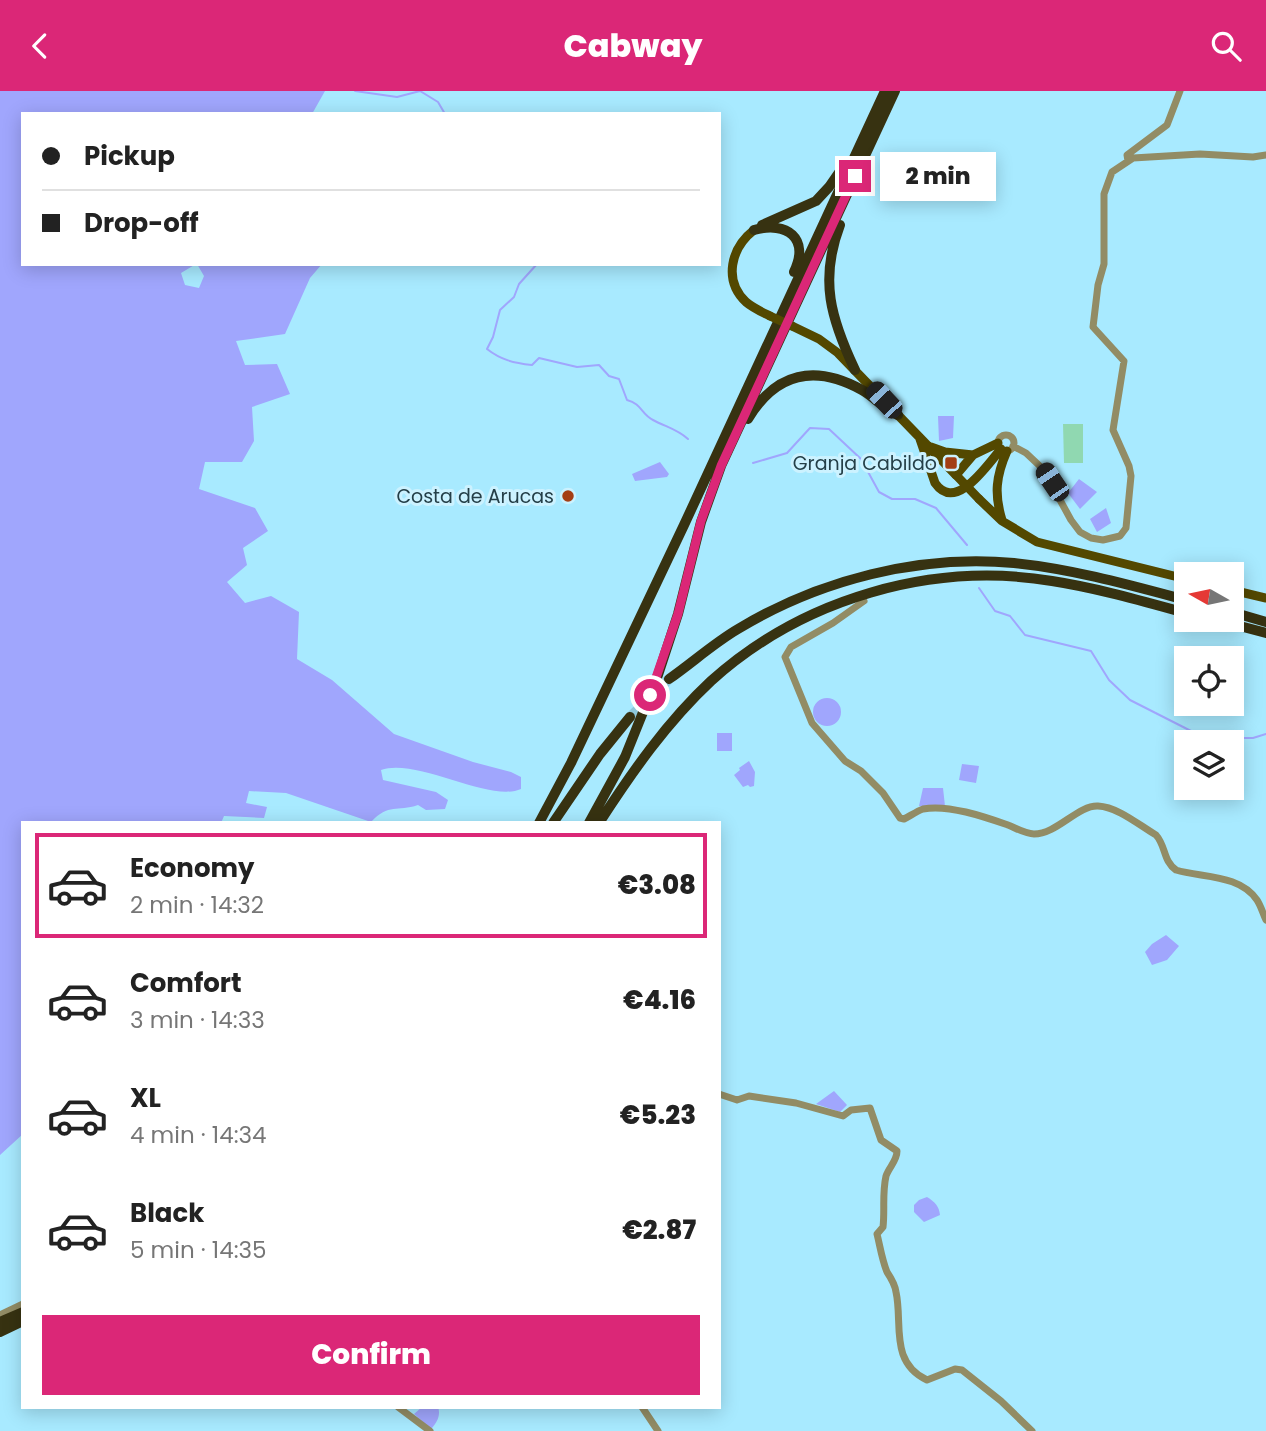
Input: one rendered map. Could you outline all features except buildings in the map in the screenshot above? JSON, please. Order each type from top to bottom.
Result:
[{"type":"highway","points":[[590,821],[625,757],[658,675],[678,614],[701,521],[730,436],[885,91]]},
{"type":"highway","points":[[540,821],[730,436],[895,91]]},
{"type":"highway","points":[[754,230],[768,221],[816,201],[862,139]]},
{"type":"highway","points":[[855,176],[834,241],[828,287],[836,326],[855,370]]},
{"type":"highway","points":[[730,436],[734,405],[799,256],[796,240],[786,230],[767,227],[754,230]]},
{"type":"highway","points":[[730,436],[773,390],[789,380],[807,375],[822,374],[850,384],[865,391],[881,406],[898,415]]},
{"type":"highway","points":[[669,679],[737,630],[785,604],[830,586],[906,568],[946,563],[1013,563],[1098,577],[1174,597]]},
{"type":"highway","points":[[833,617],[864,601],[915,588],[1004,576]]},
{"type":"highway","points":[[600,821],[662,733],[711,682],[748,652],[828,607],[913,583],[945,578],[1004,576],[1051,581],[1174,610]]},
{"type":"highway","points":[[1244,616],[1266,622]]},
{"type":"highway","points":[[1244,627],[1266,633]]},
{"type":"highway","points":[[555,821],[600,754],[630,717]]},
{"type":"highway","points":[[0,1322],[21,1313]]},
{"type":"highway","points":[[0,1332],[21,1322]]},
{"type":"main road","points":[[754,230],[736,249],[732,271],[738,292],[746,301],[771,316],[819,339],[855,370],[1002,521],[1037,542],[1174,576]]},
{"type":"main road","points":[[919,437],[935,483],[939,489],[949,493],[961,491],[1005,448]]},
{"type":"main road","points":[[930,447],[945,452],[973,455],[1005,448]]},
{"type":"main road","points":[[1002,521],[996,502],[996,488],[1005,448]]},
{"type":"main road","points":[[956,475],[973,455]]},
{"type":"main road","points":[[1244,593],[1266,598]]},
{"type":"street","points":[[1130,160],[1127,155],[1167,125],[1180,91]]},
{"type":"street","points":[[1005,448],[1026,453],[1043,470],[1080,532],[1103,540],[1120,536],[1126,528],[1130,476],[1129,466],[1113,430],[1124,361],[1093,327],[1098,285],[1104,264],[1106,182],[1112,172],[1130,160],[1200,154],[1253,157],[1266,155]]},
{"type":"street","points":[[833,617],[791,647],[785,657],[812,723],[845,761],[861,771],[883,793],[900,818],[904,819],[922,809],[943,809],[975,814],[1030,834],[1041,833],[1088,808],[1097,806],[1111,809],[1156,835],[1161,841],[1169,865],[1176,870],[1229,880],[1245,889],[1257,899],[1266,920]]},
{"type":"street","points":[[721,1095],[737,1100],[749,1096],[796,1103],[843,1116],[851,1110],[870,1108],[881,1140],[897,1151],[897,1157],[887,1174],[883,1193],[883,1227],[877,1234],[888,1273],[897,1292],[897,1328],[900,1345],[910,1369],[927,1380],[955,1369],[962,1370],[1001,1401],[1032,1431]]},
{"type":"street","points":[[0,1315],[21,1305]]},
{"type":"street","points":[[401,1409],[430,1431]]},
{"type":"street","points":[[643,1409],[658,1431]]},
{"type":"green space","points":[[1063,424],[1083,424],[1083,463],[1064,463]]},
{"type":"water","points":[[0,91],[325,91],[313,112],[21,112],[21,266],[193,266],[181,273],[185,285],[199,288],[204,276],[198,266],[320,266],[310,278],[285,334],[236,341],[245,365],[277,364],[290,394],[252,407],[254,441],[242,462],[205,462],[199,489],[255,508],[268,531],[243,548],[247,565],[227,582],[245,603],[271,596],[299,612],[297,659],[332,680],[394,734],[473,762],[511,772],[521,777],[521,789],[508,792],[491,790],[413,769],[396,768],[381,770],[383,780],[436,792],[448,800],[445,809],[426,810],[418,805],[383,812],[368,821],[286,793],[249,791],[246,803],[267,807],[264,818],[224,816],[222,821],[21,821],[21,1136],[0,1155]]},
{"type":"water","points":[[938,416],[954,416],[953,438],[939,441]]},
{"type":"water","points":[[660,462],[669,474],[667,477],[635,481],[632,474]]},
{"type":"water","points":[[1079,479],[1097,492],[1080,509],[1068,493]]},
{"type":"water","points":[[1106,508],[1111,523],[1097,532],[1090,519]]},
{"type":"water","points":[[827,698],[837,702],[841,712],[837,722],[827,726],[817,722],[813,712],[817,702]]},
{"type":"water","points":[[717,733],[732,733],[732,751],[717,751]]},
{"type":"water","points":[[749,761],[755,772],[754,786],[743,787],[734,775]]},
{"type":"water","points":[[962,764],[979,766],[976,783],[959,780]]},
{"type":"water","points":[[923,788],[943,788],[945,806],[919,806]]},
{"type":"water","points":[[1166,935],[1179,946],[1167,960],[1152,965],[1145,952]]},
{"type":"water","points":[[834,1091],[847,1105],[840,1112],[816,1104]]},
{"type":"water","points":[[927,1197],[939,1209],[940,1215],[924,1222],[914,1212],[914,1205]]},
{"type":"water","points":[[420,1409],[438,1409],[439,1413],[431,1429],[414,1414]]},
{"type":"waterway","points":[[355,91],[397,97],[420,91],[438,102],[444,112]]},
{"type":"waterway","points":[[535,266],[519,284],[514,297],[500,310],[487,349],[503,358],[525,364],[532,365],[539,358],[577,367],[599,365],[609,376],[619,379],[627,400],[636,404],[649,418],[676,430],[688,439]]},
{"type":"waterway","points":[[753,463],[787,453],[810,428],[829,429],[861,459],[879,492],[892,499],[915,499],[936,508],[967,545]]},
{"type":"waterway","points":[[979,588],[995,611],[1010,616],[1025,635],[1091,651],[1109,680],[1130,700],[1193,732],[1227,738],[1253,738],[1266,734]]},
{"type":"tunnel","points":[[630,717],[669,679]]},
{"type":"place","name":"Granja Cabildo","points":[[951,463]]},
{"type":"place","name":"Costa de Arucas","points":[[568,496]]},
{"type":"route","points":[[650,695],[678,614],[701,521],[721,466],[855,176]]}]
